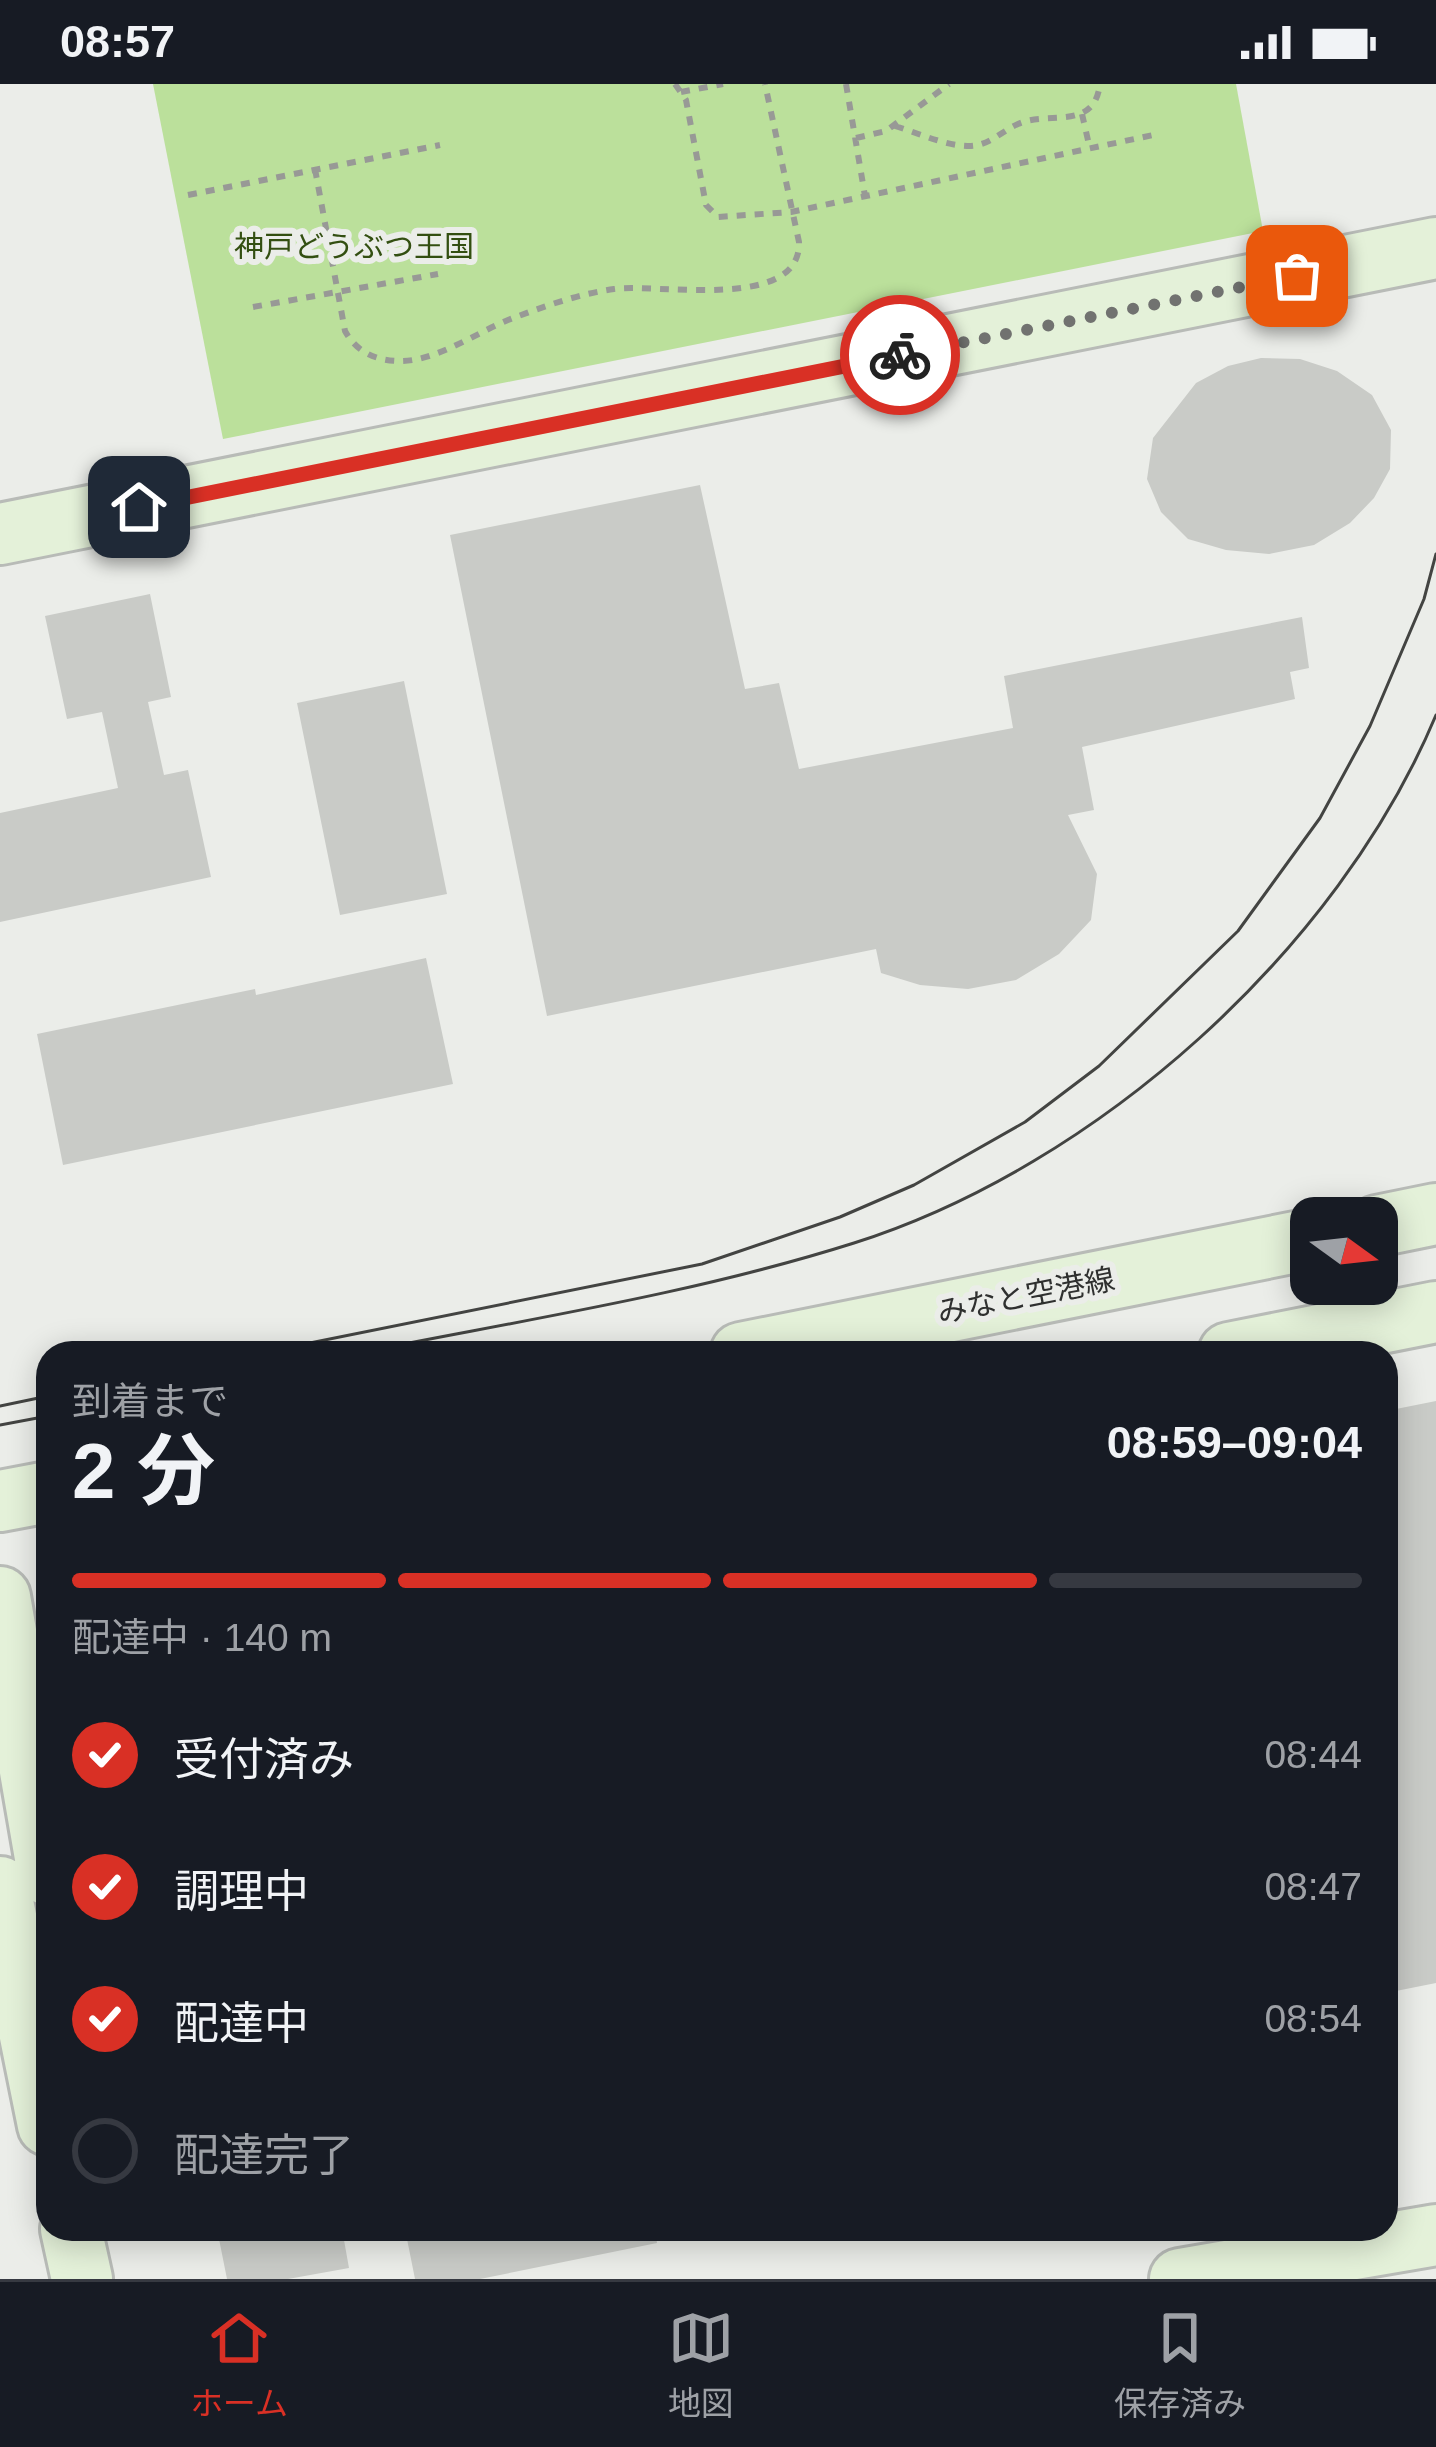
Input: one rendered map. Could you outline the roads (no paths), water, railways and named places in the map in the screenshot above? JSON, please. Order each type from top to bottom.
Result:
[{"type":"street","points":[[0,534],[1436,248]]},
{"type":"street","points":[[1398,1222],[1436,1214]]},
{"type":"street","name":"みなと空港線","points":[[801,1341],[1290,1243]]},
{"type":"street","points":[[1290,1341],[1436,1312]]},
{"type":"street","points":[[0,1501],[36,1494]]},
{"type":"street","points":[[36,1591],[0,1598],[36,1806]]},
{"type":"street","points":[[0,1887],[36,2066]]},
{"type":"street","points":[[1180,2279],[1436,2235]]},
{"type":"street","points":[[74,2241],[82,2279]]},
{"type":"street","points":[[116,2241],[124,2279]]},
{"type":"tram line","points":[[320,1341],[702,1264],[840,1217],[914,1185],[1025,1122],[1099,1066],[1238,931],[1320,818],[1370,726],[1424,599],[1436,554]]},
{"type":"tram line","points":[[420,1341],[608,1305],[793,1261],[945,1208],[1034,1161],[1119,1104],[1199,1038],[1273,965],[1338,886],[1393,802],[1436,715]]},
{"type":"tram line","points":[[0,1406],[36,1398]]},
{"type":"tram line","points":[[0,1425],[36,1418]]},
{"type":"park label","name":"神戸どうぶつ王国","points":[[354,247]]}]
